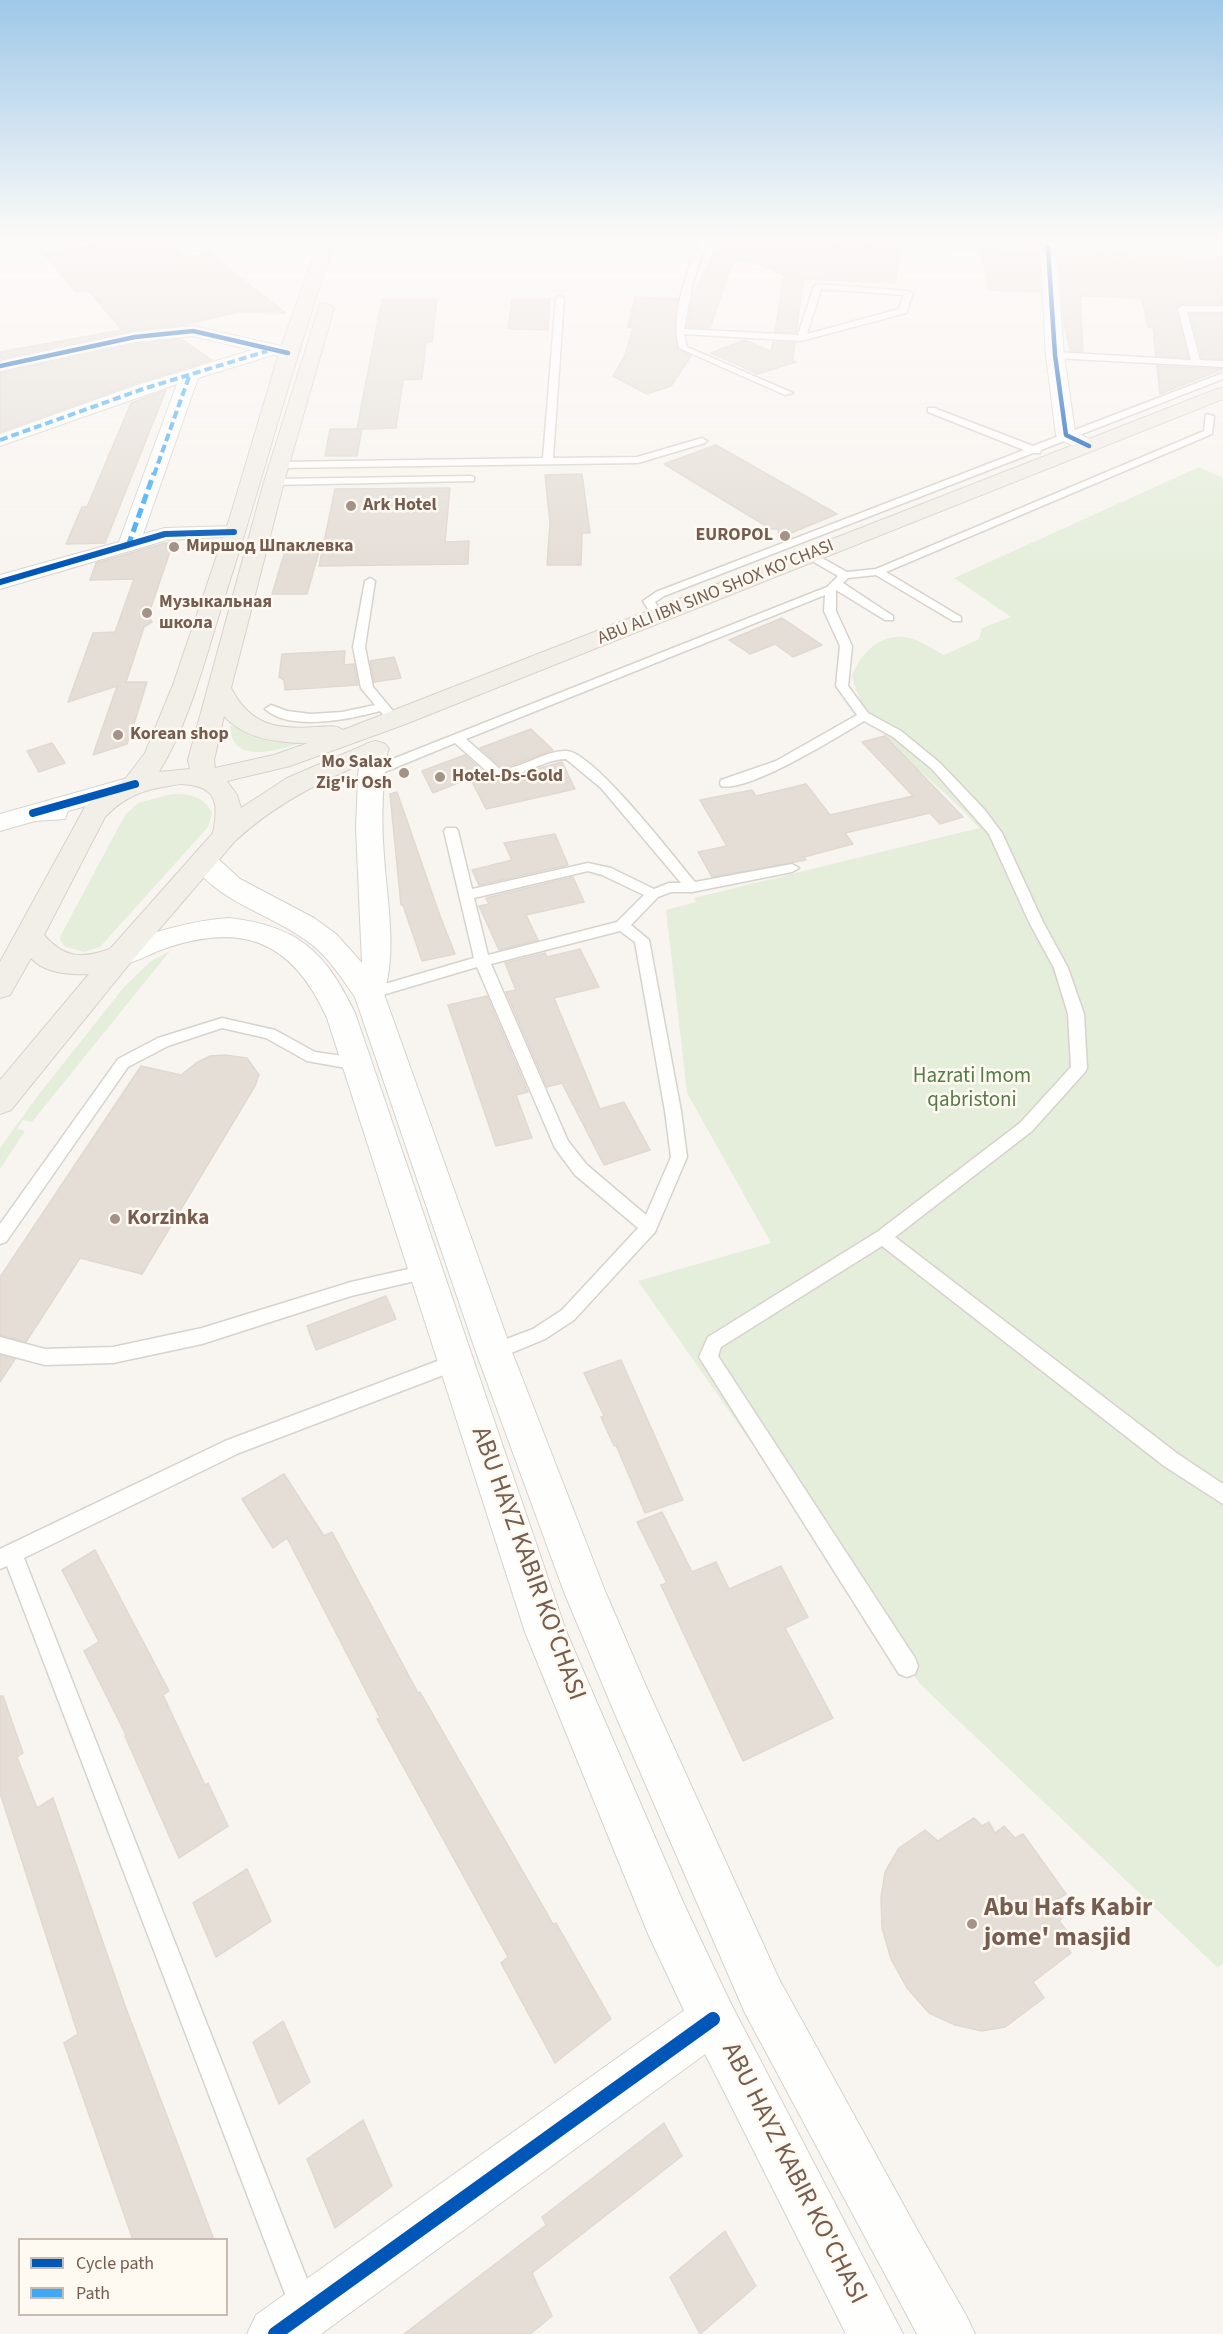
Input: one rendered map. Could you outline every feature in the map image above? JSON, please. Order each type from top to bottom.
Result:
[{"type":"main road","points":[[0,988],[90,817],[99,807],[135,784],[153,764],[185,685],[234,532],[283,347]]},
{"type":"main road","points":[[215,848],[230,818],[228,802],[220,790],[205,778],[201,760],[277,473],[314,347]]},
{"type":"main road","name":"ABU ALI IBN SINO SHOX KO'CHASI","points":[[135,784],[181,776],[205,778],[281,761],[388,713],[658,617],[831,574],[989,486],[1223,393]]},
{"type":"main road","name":"ABU ALI IBN SINO SHOX KO'CHASI","points":[[120,956],[215,848],[253,809],[276,793],[312,775],[373,761],[831,574],[1216,421]]},
{"type":"main road","points":[[219,687],[242,720],[255,727],[277,732],[303,735],[328,734],[388,713]]},
{"type":"main road","points":[[29,936],[46,956],[69,965],[98,964],[120,956]]},
{"type":"main road","points":[[0,1102],[120,956]]},
{"type":"street","points":[[0,366],[92,347]]},
{"type":"street","points":[[268,347],[282,350]]},
{"type":"street","points":[[1054,347],[1066,435],[1089,446]]},
{"type":"street","points":[[0,441],[130,393],[190,374],[282,350]]},
{"type":"street","points":[[128,546],[190,374]]},
{"type":"street","points":[[0,582],[165,534],[234,532]]},
{"type":"street","points":[[369,994],[377,958],[368,808],[373,761]]},
{"type":"street","points":[[0,824],[135,784]]},
{"type":"street","points":[[33,813],[68,814],[86,827]]},
{"type":"street","name":"ABU HAYZ KABIR KO'CHASI","points":[[215,848],[232,889],[318,934],[331,945],[369,994],[411,1175],[426,1272],[546,1632],[666,1919],[713,2019],[875,2334]]},
{"type":"street","name":"ABU HAYZ KABIR KO'CHASI","points":[[120,956],[176,933],[208,928],[246,928],[281,940],[309,963],[322,980],[342,1018],[357,1064],[494,1352],[585,1592],[762,1996],[900,2252],[947,2334]]},
{"type":"street","points":[[290,2322],[713,2019]]},
{"type":"lane","points":[[548,462],[556,347]]},
{"type":"lane","points":[[683,347],[788,393]]},
{"type":"lane","points":[[1192,347],[1196,362]]},
{"type":"lane","points":[[1055,355],[1223,364]]},
{"type":"lane","points":[[658,617],[649,601],[660,594],[1223,376]]},
{"type":"lane","points":[[931,410],[1033,449],[1053,460]]},
{"type":"lane","points":[[373,761],[458,739],[831,574],[878,572],[1216,421]]},
{"type":"lane","points":[[277,473],[638,460],[702,441]]},
{"type":"lane","points":[[277,473],[470,479]]},
{"type":"lane","points":[[969,475],[989,486]]},
{"type":"lane","points":[[878,572],[957,619]]},
{"type":"lane","points":[[831,574],[889,618]]},
{"type":"lane","points":[[831,574],[830,611],[846,646],[842,686],[864,716],[897,734],[936,766],[979,812],[995,833],[1036,922],[1061,968],[1076,1014],[1079,1068],[1026,1127],[883,1237],[714,1342],[708,1357],[907,1666]]},
{"type":"lane","points":[[370,581],[359,647],[367,688],[388,713]]},
{"type":"lane","points":[[271,709],[282,716],[309,718],[388,713]]},
{"type":"lane","points":[[726,783],[752,777],[794,759],[864,716]]},
{"type":"lane","points":[[458,739],[497,773],[507,773],[560,755],[569,755],[606,785],[692,887]]},
{"type":"lane","points":[[451,831],[482,961],[561,1144],[582,1170],[649,1227]]},
{"type":"lane","points":[[466,895],[588,867],[606,871],[653,894]]},
{"type":"lane","points":[[369,994],[482,961],[622,926],[653,894],[669,888],[692,887],[792,868]]},
{"type":"lane","points":[[494,1352],[539,1334],[568,1315],[649,1227],[679,1158],[673,1111],[642,940],[622,926]]},
{"type":"lane","points":[[0,1237],[123,1063],[163,1042],[222,1023],[270,1034],[312,1057],[357,1064]]},
{"type":"lane","points":[[883,1237],[1172,1460],[1223,1495]]},
{"type":"lane","points":[[0,1345],[45,1357],[112,1355],[202,1336],[351,1289],[426,1272]]},
{"type":"lane","points":[[290,2322],[6,1556],[232,1447],[456,1362]]},
{"type":"green space","name":"Hazrati Imom qabristoni","points":[[1199,467],[1223,478],[1223,1963],[1218,1968],[920,1684],[638,1281],[771,1243],[687,1093],[666,910],[696,902],[694,898],[979,828],[963,810],[888,740],[872,720],[860,699],[852,676],[860,660],[879,642],[896,637],[915,640],[944,655],[979,639],[982,628],[1011,617],[954,578]]},
{"type":"green space","points":[[230,725],[260,737],[307,741],[268,751],[247,751],[233,740]]},
{"type":"green space","points":[[172,794],[196,797],[206,803],[212,814],[208,827],[100,947],[84,952],[64,946],[60,939],[62,933],[125,815],[138,803]]},
{"type":"green space","points":[[170,951],[32,1122],[23,1120],[17,1129],[25,1131],[0,1169],[0,1148],[39,1094],[124,987],[151,961]]},
{"type":"building","points":[[28,347],[56,347],[0,359],[0,352]]},
{"type":"building","points":[[121,347],[193,347],[212,360],[136,383],[0,432],[0,373]]},
{"type":"building","points":[[373,347],[425,347],[422,379],[403,380],[396,428],[362,429],[357,456],[325,456],[330,429],[357,429]]},
{"type":"building","points":[[627,347],[677,347],[691,356],[671,386],[647,394],[613,376]]},
{"type":"building","points":[[726,347],[761,347],[771,351],[772,347],[795,347],[793,360],[796,362],[758,374],[711,353]]},
{"type":"building","points":[[1069,347],[1083,347],[1083,351],[1070,351]]},
{"type":"building","points":[[1155,347],[1186,347],[1188,358],[1156,356]]},
{"type":"building","points":[[1199,347],[1223,347],[1223,359],[1202,358]]},
{"type":"building","points":[[1157,366],[1223,369],[1160,394]]},
{"type":"building","points":[[166,390],[105,543],[66,544],[82,507],[87,507],[131,403]]},
{"type":"building","points":[[716,445],[837,514],[779,538],[778,529],[771,529],[664,464]]},
{"type":"building","points":[[582,474],[590,533],[582,533],[581,565],[547,565],[550,523],[545,475]]},
{"type":"building","points":[[450,488],[445,542],[469,541],[468,564],[319,566],[335,489]]},
{"type":"building","points":[[165,543],[173,543],[148,616],[152,622],[144,627],[126,682],[147,682],[133,727],[127,744],[93,755],[117,686],[68,702],[93,633],[115,632],[134,579],[90,580],[96,563]]},
{"type":"building","points":[[286,548],[320,548],[307,594],[272,594]]},
{"type":"building","points":[[782,618],[822,645],[793,657],[775,644],[750,654],[729,640]]},
{"type":"building","points":[[345,651],[344,665],[354,664],[358,685],[285,690],[284,680],[279,677],[282,654]]},
{"type":"building","points":[[394,657],[401,678],[374,682],[370,661]]},
{"type":"building","points":[[531,729],[553,750],[516,764],[501,767],[480,748]]},
{"type":"building","points":[[885,736],[963,817],[940,824],[930,813],[845,833],[853,844],[804,857],[806,860],[712,877],[698,852],[727,846],[700,800],[752,790],[756,796],[806,784],[830,815],[913,796],[862,742]]},
{"type":"building","points":[[52,743],[65,763],[39,772],[27,751]]},
{"type":"building","points":[[465,755],[490,778],[501,779],[562,762],[575,789],[486,809],[470,778],[433,793],[422,771]]},
{"type":"building","points":[[397,792],[455,954],[422,961],[403,905],[401,905],[390,794]]},
{"type":"building","points":[[555,834],[568,865],[479,885],[472,870],[512,860],[504,843]]},
{"type":"building","points":[[573,877],[584,902],[526,915],[538,940],[499,950],[479,906],[489,904],[486,898]]},
{"type":"building","points":[[580,949],[599,987],[554,998],[600,1109],[624,1102],[650,1150],[604,1165],[562,1083],[547,1087],[506,992],[516,990],[505,963],[545,953],[547,957]]},
{"type":"building","points":[[487,996],[528,1092],[516,1095],[532,1138],[496,1146],[448,1005]]},
{"type":"building","points":[[225,1055],[247,1058],[259,1075],[255,1086],[142,1274],[80,1258],[26,1342],[0,1335],[0,1277],[141,1066],[181,1075],[196,1063],[210,1056]]},
{"type":"building","points":[[386,1296],[396,1319],[316,1350],[307,1326]]},
{"type":"building","points":[[0,1355],[15,1359],[0,1382]]},
{"type":"building","points":[[621,1360],[683,1500],[645,1513],[616,1445],[614,1446],[601,1417],[604,1416],[584,1373]]},
{"type":"building","points":[[284,1474],[324,1536],[332,1532],[418,1693],[420,1692],[553,1924],[556,1923],[611,2019],[555,2063],[501,1963],[508,1957],[377,1719],[380,1718],[287,1538],[273,1548],[242,1499]]},
{"type":"building","points":[[662,1512],[692,1572],[716,1562],[729,1589],[781,1566],[808,1617],[785,1628],[833,1718],[743,1761],[661,1585],[667,1583],[637,1522]]},
{"type":"building","points":[[95,1550],[169,1691],[163,1695],[205,1785],[208,1783],[228,1826],[179,1858],[126,1735],[84,1651],[99,1642],[62,1570]]},
{"type":"building","points":[[0,1696],[3,1696],[23,1753],[17,1757],[37,1808],[53,1798],[124,2003],[213,2238],[132,2238],[64,2043],[78,2034],[0,1793]]},
{"type":"building","name":"Abu Hafs Kabir jome' masjid","points":[[974,1818],[982,1826],[989,1822],[995,1833],[1004,1826],[1015,1838],[1023,1834],[1066,1894],[1058,1899],[1068,1912],[1059,1921],[1066,1930],[1060,1936],[1071,1953],[1033,1982],[1044,1998],[1005,2027],[982,2031],[955,2025],[929,2013],[907,1988],[891,1959],[882,1928],[881,1898],[885,1872],[899,1848],[925,1830],[938,1841]]},
{"type":"building","points":[[247,1869],[271,1921],[216,1957],[193,1903]]},
{"type":"building","points":[[283,2021],[310,2082],[279,2104],[253,2042]]},
{"type":"building","points":[[363,2120],[392,2186],[335,2228],[307,2159]]},
{"type":"building","points":[[664,2123],[682,2156],[532,2273],[552,2316],[530,2334],[404,2334],[546,2225],[542,2217]]},
{"type":"building","points":[[725,2231],[756,2286],[700,2334],[670,2277]]},
{"type":"marked path","points":[[0,440],[143,389],[267,351]]},
{"type":"marked path","points":[[128,546],[190,374]]},
{"type":"cycle path","points":[[0,366],[89,347]]},
{"type":"cycle path","points":[[262,347],[288,353]]},
{"type":"cycle path","points":[[1054,347],[1066,435],[1089,446]]},
{"type":"cycle path","points":[[0,582],[165,534],[234,532]]},
{"type":"cycle path","points":[[33,813],[135,784]]},
{"type":"cycle path","points":[[275,2334],[713,2019]]},
{"type":"place","name":"Ark Hotel","points":[[351,506]]},
{"type":"place","name":"EUROPOL","points":[[785,536]]},
{"type":"place","name":"Миршод Шпаклевка","points":[[174,547]]},
{"type":"place","name":"Музыкальная школа","points":[[147,613]]},
{"type":"place","name":"Korean shop","points":[[118,735]]},
{"type":"place","name":"Mo Salax Zig'ir Osh","points":[[404,773]]},
{"type":"place","name":"Hotel-Ds-Gold","points":[[440,777]]},
{"type":"place","name":"Korzinka","points":[[115,1219]]},
{"type":"place","name":"Abu Hafs Kabir jome' masjid","points":[[972,1924]]}]
